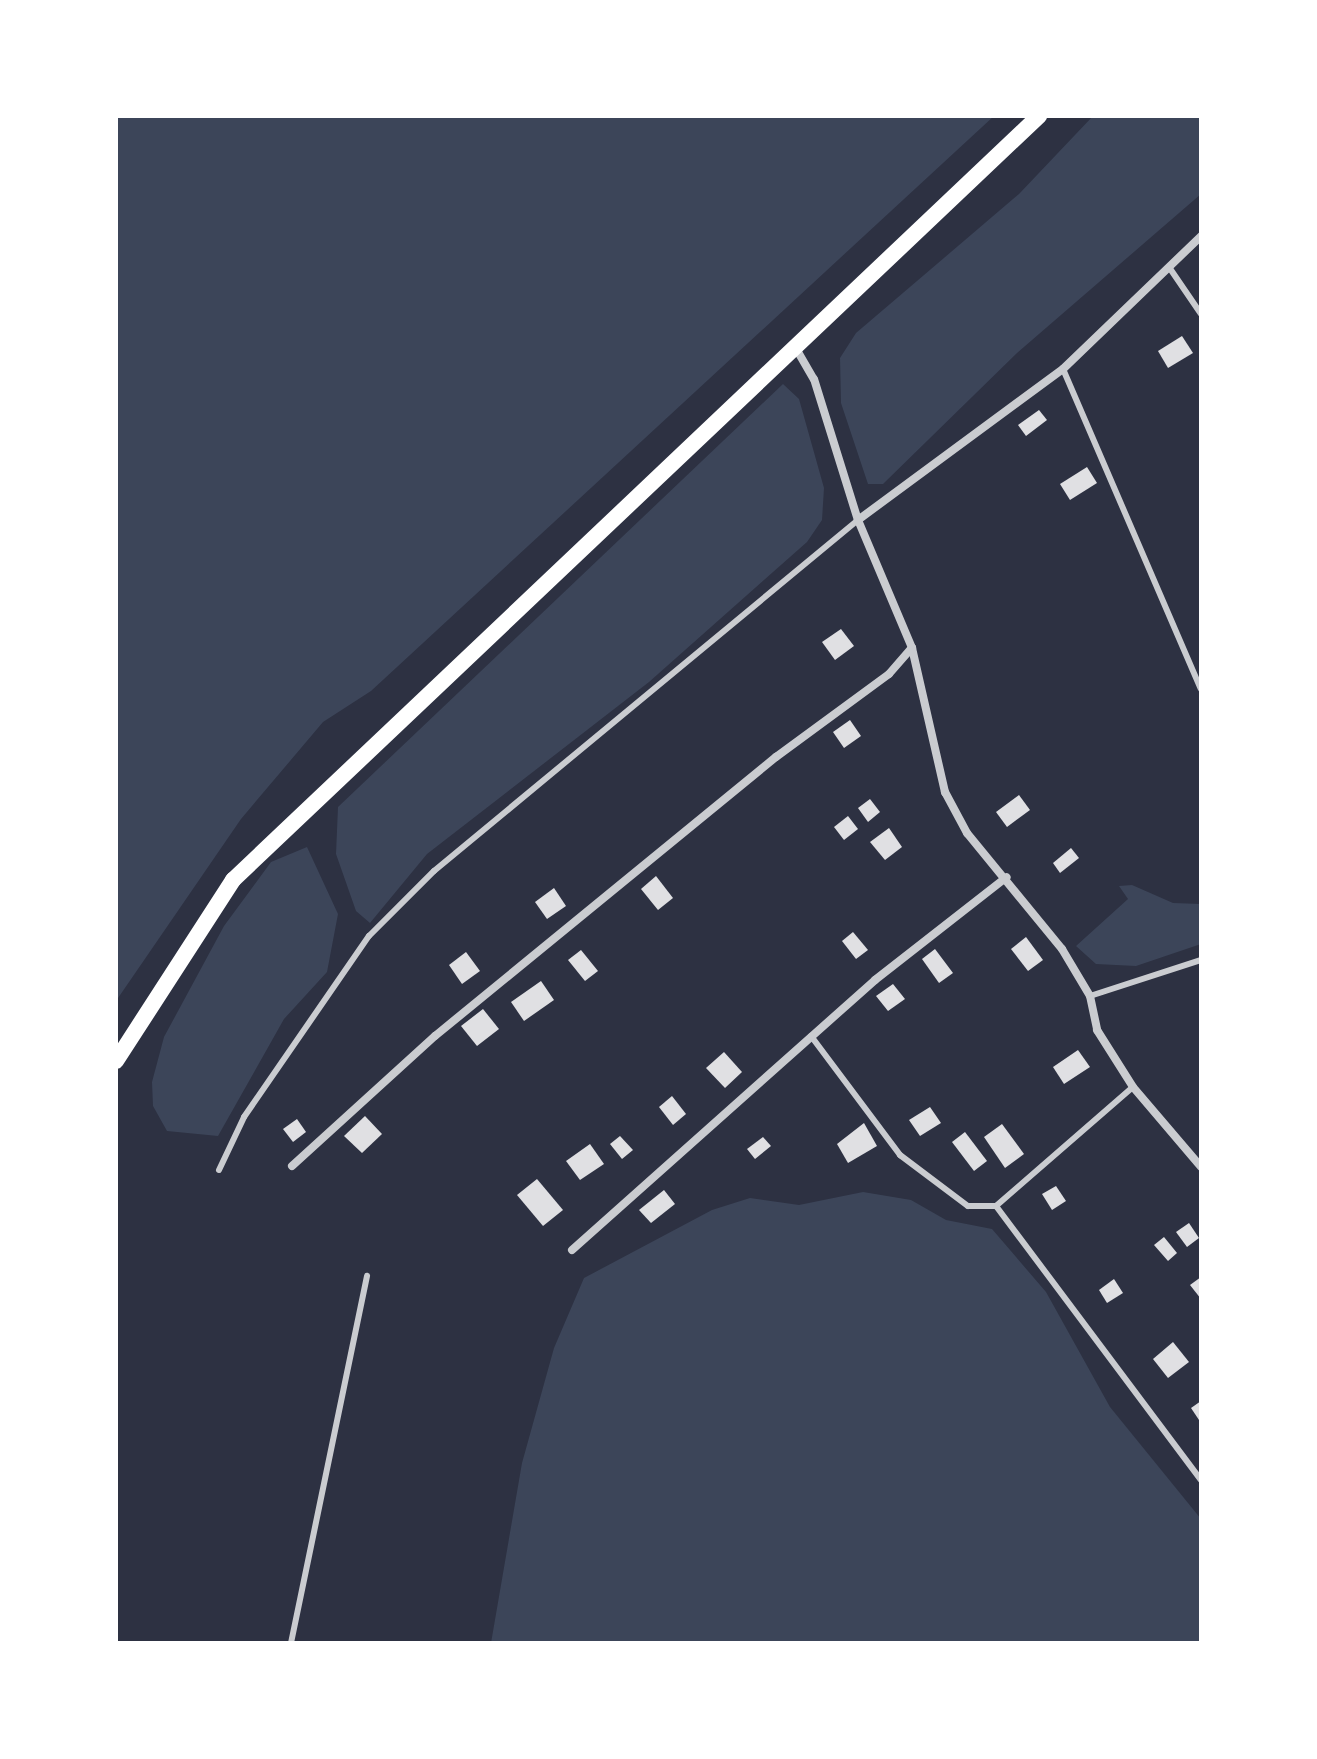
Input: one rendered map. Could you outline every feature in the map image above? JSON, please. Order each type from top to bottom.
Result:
[{"type":"main road","points":[[116,1061],[233,880],[1039,116]]},
{"type":"street","points":[[858,520],[1063,369],[1171,270],[1201,236]]},
{"type":"street","points":[[794,345],[814,379],[858,520],[912,648],[945,792],[967,833],[1007,877],[1090,996],[1097,1030],[1133,1087],[1201,1167]]},
{"type":"street","points":[[292,1166],[435,1036],[776,757],[889,674],[912,648]]},
{"type":"street","points":[[572,1250],[811,1036],[1007,877]]},
{"type":"lane","points":[[1171,270],[1201,314]]},
{"type":"lane","points":[[1063,369],[1201,689]]},
{"type":"lane","points":[[219,1170],[244,1117],[369,936],[434,871],[858,520]]},
{"type":"lane","points":[[1090,996],[1201,960]]},
{"type":"lane","points":[[811,1036],[900,1155],[944,1194],[968,1206],[996,1206],[1133,1087]]},
{"type":"lane","points":[[996,1206],[1201,1480]]},
{"type":"lane","points":[[291,1643],[367,1276]]},
{"type":"shaded area","points":[[116,116],[994,116],[371,691],[323,722],[241,819],[116,1001]]},
{"type":"shaded area","points":[[1093,116],[1201,116],[1201,194],[1017,353],[883,484],[868,484],[841,403],[840,358],[856,333],[1019,194]]},
{"type":"shaded area","points":[[783,384],[799,399],[824,488],[822,520],[807,542],[649,682],[427,854],[370,923],[356,911],[336,854],[338,807]]},
{"type":"shaded area","points":[[307,847],[338,914],[327,972],[284,1019],[218,1136],[167,1131],[153,1106],[152,1082],[164,1037],[224,926],[271,862]]},
{"type":"shaded area","points":[[1132,885],[1173,903],[1201,904],[1201,944],[1136,966],[1096,964],[1076,946],[1128,899],[1119,886]]},
{"type":"shaded area","points":[[863,1192],[911,1200],[946,1220],[992,1229],[1046,1292],[1110,1407],[1201,1519],[1201,1643],[491,1643],[522,1463],[554,1348],[584,1278],[712,1210],[750,1198],[799,1205]]},
{"type":"building","points":[[1182,336],[1193,353],[1168,368],[1158,351]]},
{"type":"building","points":[[1039,410],[1047,420],[1026,436],[1018,425]]},
{"type":"building","points":[[1087,467],[1097,483],[1070,500],[1060,484]]},
{"type":"building","points":[[841,629],[854,646],[835,660],[822,642]]},
{"type":"building","points":[[850,720],[861,736],[844,748],[833,732]]},
{"type":"building","points":[[1019,795],[1030,810],[1007,827],[996,812]]},
{"type":"building","points":[[870,799],[880,812],[868,822],[858,808]]},
{"type":"building","points":[[848,816],[858,829],[844,840],[834,827]]},
{"type":"building","points":[[889,828],[902,847],[885,860],[870,842]]},
{"type":"building","points":[[1071,848],[1079,858],[1060,873],[1053,863]]},
{"type":"building","points":[[656,876],[673,898],[658,910],[641,889]]},
{"type":"building","points":[[554,888],[566,906],[547,919],[535,902]]},
{"type":"building","points":[[853,932],[868,950],[856,959],[842,941]]},
{"type":"building","points":[[1026,937],[1043,960],[1028,971],[1011,949]]},
{"type":"building","points":[[935,949],[953,973],[939,983],[922,959]]},
{"type":"building","points":[[581,950],[598,971],[585,981],[568,960]]},
{"type":"building","points":[[466,952],[480,971],[462,984],[449,965]]},
{"type":"building","points":[[541,981],[554,1000],[524,1021],[511,1002]]},
{"type":"building","points":[[893,984],[905,999],[888,1011],[876,996]]},
{"type":"building","points":[[483,1009],[499,1029],[477,1046],[461,1026]]},
{"type":"building","points":[[1078,1050],[1090,1067],[1064,1084],[1053,1067]]},
{"type":"building","points":[[724,1052],[742,1072],[725,1088],[706,1068]]},
{"type":"building","points":[[672,1096],[686,1114],[673,1125],[659,1107]]},
{"type":"building","points":[[930,1107],[941,1123],[920,1136],[909,1120]]},
{"type":"building","points":[[365,1116],[382,1134],[362,1153],[344,1136]]},
{"type":"building","points":[[297,1119],[306,1132],[293,1142],[283,1129]]},
{"type":"building","points":[[864,1123],[877,1146],[848,1163],[837,1144]]},
{"type":"building","points":[[1002,1124],[1024,1154],[1005,1168],[984,1137]]},
{"type":"building","points":[[965,1132],[987,1161],[974,1171],[952,1142]]},
{"type":"building","points":[[620,1136],[633,1150],[622,1159],[610,1144]]},
{"type":"building","points":[[763,1137],[771,1146],[755,1159],[747,1149]]},
{"type":"building","points":[[590,1144],[604,1164],[580,1180],[566,1161]]},
{"type":"building","points":[[537,1179],[563,1210],[543,1226],[517,1195]]},
{"type":"building","points":[[1056,1186],[1066,1201],[1052,1210],[1042,1194]]},
{"type":"building","points":[[664,1190],[675,1204],[651,1223],[639,1210]]},
{"type":"building","points":[[1189,1223],[1199,1238],[1187,1247],[1176,1232]]},
{"type":"building","points":[[1164,1237],[1177,1253],[1168,1261],[1154,1245]]},
{"type":"building","points":[[1201,1277],[1201,1299],[1190,1285]]},
{"type":"building","points":[[1114,1279],[1123,1293],[1107,1303],[1099,1290]]},
{"type":"building","points":[[1173,1342],[1189,1362],[1168,1378],[1153,1359]]},
{"type":"building","points":[[1201,1401],[1201,1423],[1191,1408]]}]
